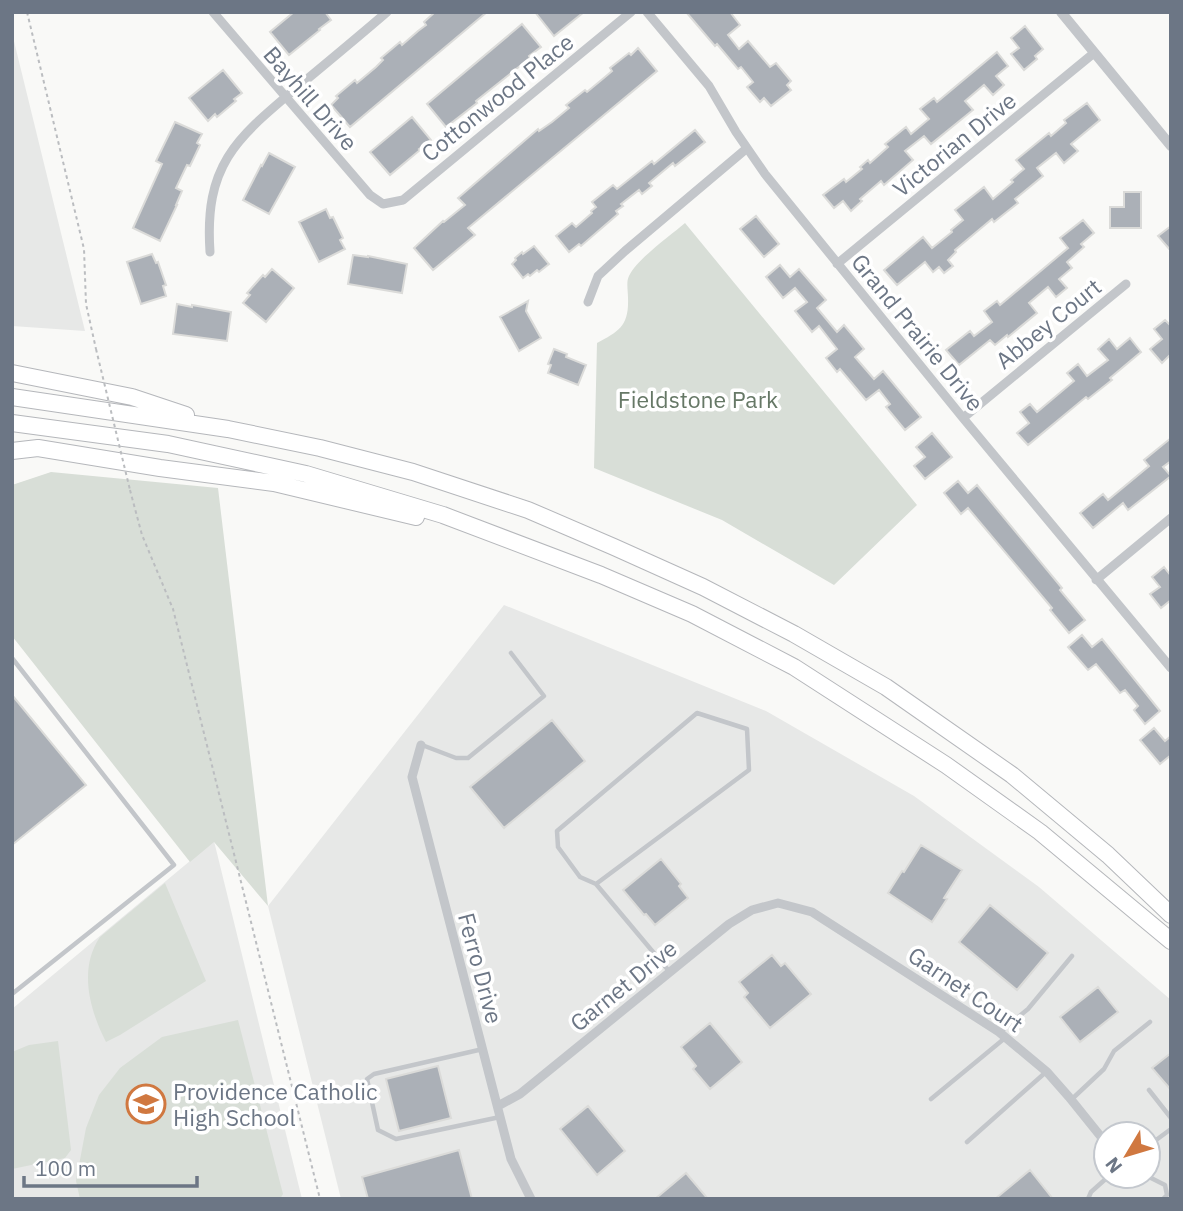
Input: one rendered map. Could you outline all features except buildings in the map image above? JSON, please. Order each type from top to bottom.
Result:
[{"type":"highway","points":[[12,373],[132,397],[228,429]]},
{"type":"highway","points":[[12,397],[228,429],[320,448],[413,472],[528,510],[614,547],[783,628],[886,687],[1012,775],[1108,855],[1171,915]]},
{"type":"highway","points":[[12,423],[168,444],[306,474],[443,515],[601,575],[692,614],[794,667],[898,733],[1040,832],[1171,941]]},
{"type":"highway","points":[[12,451],[38,448],[274,483],[507,540]]},
{"type":"street","name":"Bayhill Drive","points":[[213,12],[370,195],[383,204]]},
{"type":"street","points":[[210,252],[208,228],[213,192],[227,159],[248,130],[387,12]]},
{"type":"street","name":"Cottonwood Place","points":[[383,204],[403,200],[631,12]]},
{"type":"street","name":"Grand Prairie Drive","points":[[648,12],[704,79],[765,174],[1171,668]]},
{"type":"street","points":[[1061,12],[1171,146]]},
{"type":"street","name":"Victorian Drive","points":[[837,264],[1094,53]]},
{"type":"street","points":[[588,302],[598,276],[747,149]]},
{"type":"street","name":"Abbey Court","points":[[963,418],[1126,284]]},
{"type":"street","points":[[1096,580],[1171,518]]},
{"type":"street","name":"Ferro Drive","points":[[421,745],[412,777],[511,1159],[531,1199]]},
{"type":"street","name":"Garnet Drive","points":[[498,1106],[520,1094],[729,924],[752,909],[778,903]]},
{"type":"street","name":"Garnet Court","points":[[778,903],[812,912],[1002,1035],[1047,1072],[1092,1126]]},
{"type":"lane","points":[[421,745],[456,758],[468,758],[544,696],[510,653]]},
{"type":"lane","points":[[12,658],[174,865],[12,994]]},
{"type":"lane","points":[[596,884],[749,770],[747,729],[697,712],[556,831],[558,848],[580,877],[596,884],[669,971]]},
{"type":"lane","points":[[931,1099],[1002,1035],[1072,956]]},
{"type":"lane","points":[[1071,1100],[1104,1069],[1114,1051],[1150,1022]]},
{"type":"lane","points":[[483,1049],[374,1074],[367,1079],[378,1130],[396,1139],[500,1117]]},
{"type":"lane","points":[[967,1142],[1047,1072]]},
{"type":"lane","points":[[1149,1090],[1171,1118]]},
{"type":"lane","points":[[1162,1184],[1165,1185],[1167,1195],[1163,1199]]},
{"type":"path","points":[[27,12],[84,249],[86,304],[130,491],[142,535],[173,609],[320,1199]]},
{"type":"shaded area","points":[[12,33],[85,331],[12,326]]},
{"type":"shaded area","points":[[504,605],[766,711],[914,796],[1039,887],[1171,1000],[1171,1199],[341,1199],[268,906]]},
{"type":"shaded area","name":"Providence Catholic High School","points":[[214,841],[302,1199],[12,1199],[12,1009]]},
{"type":"green space","name":"Fieldstone Park","points":[[685,223],[917,505],[834,585],[722,520],[594,468],[597,343],[617,331],[627,315],[628,281],[633,269]]},
{"type":"green space","points":[[51,472],[218,488],[268,906],[214,842],[190,862],[12,636],[12,485]]},
{"type":"green space","points":[[165,883],[206,981],[106,1042],[95,1017],[89,990],[89,963],[93,949],[100,937]]},
{"type":"green space","points":[[238,1020],[283,1194],[280,1199],[80,1199],[76,1181],[86,1128],[99,1095],[120,1068],[162,1037]]},
{"type":"green space","points":[[58,1041],[71,1150],[65,1158],[12,1169],[12,1052],[29,1045]]},
{"type":"place","name":"Providence Catholic High School","points":[[146,1104]]}]
